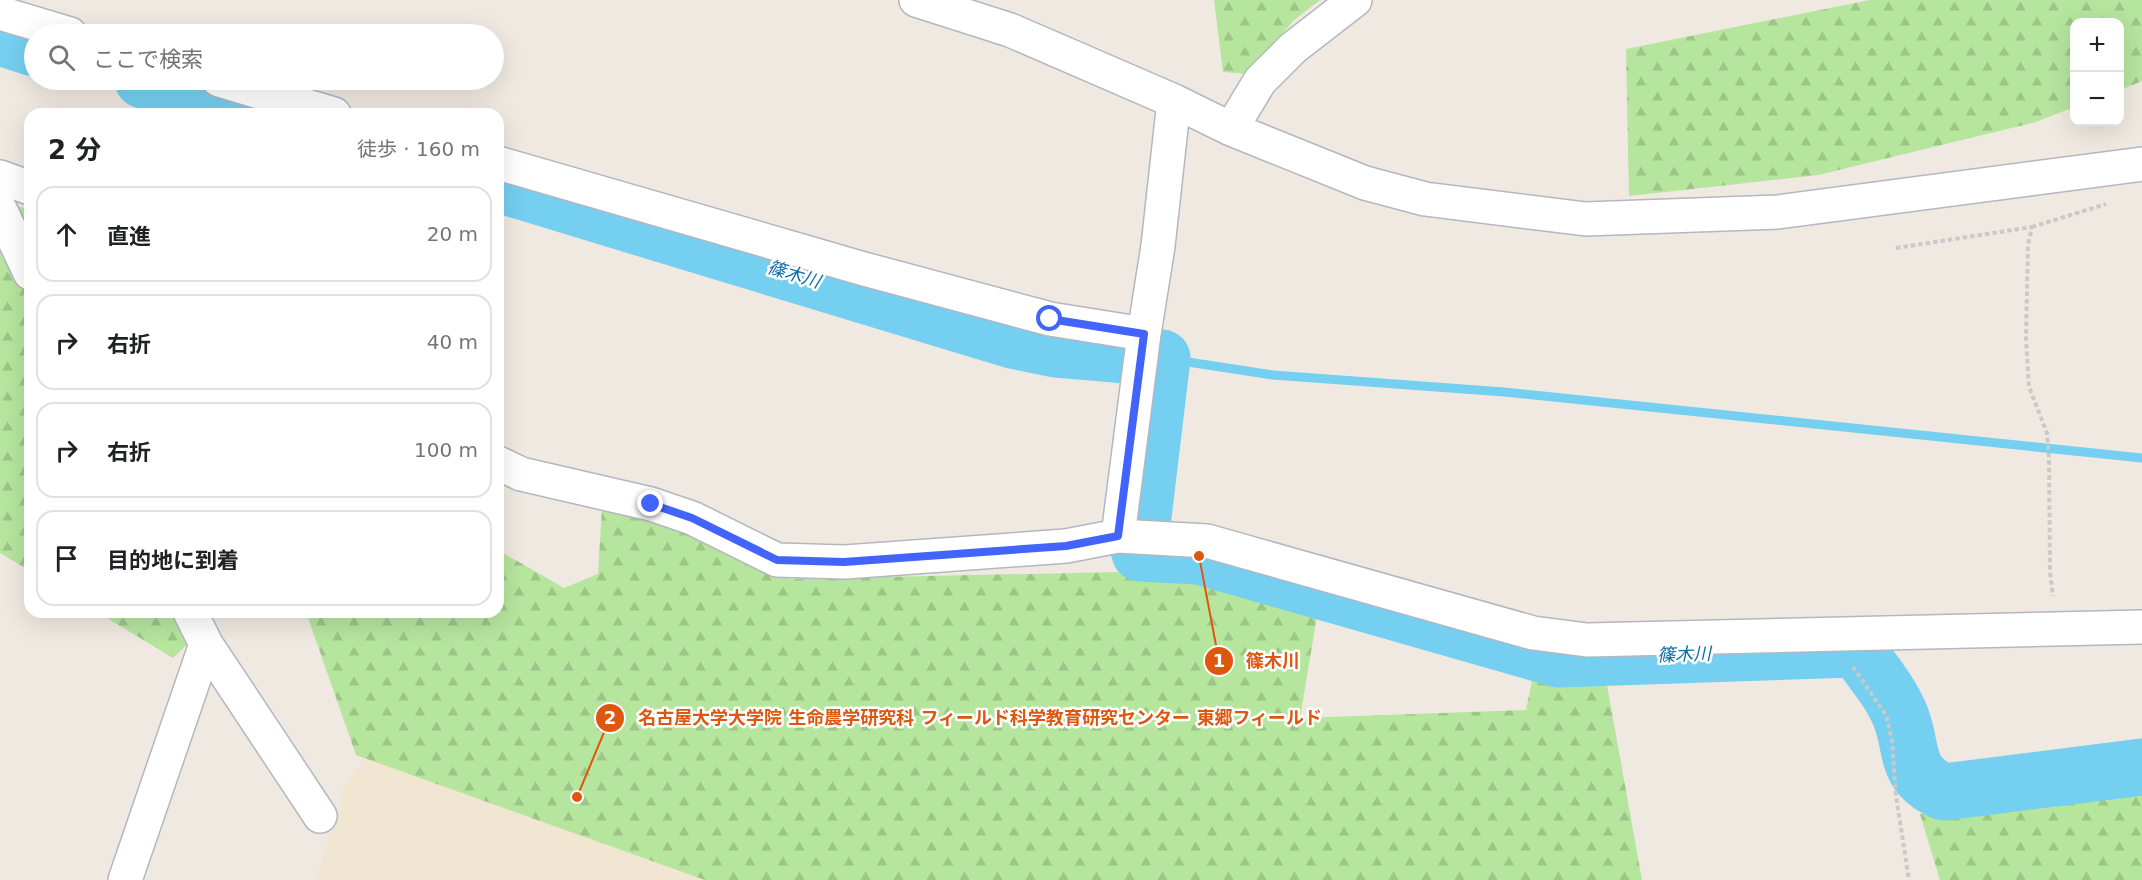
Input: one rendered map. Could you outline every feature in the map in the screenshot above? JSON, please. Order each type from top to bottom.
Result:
[{"type":"street","points":[[916,0],[1010,30],[1174,101],[1231,129],[1365,183],[1425,199],[1586,219],[1778,212],[2142,164]]},
{"type":"street","points":[[1231,129],[1260,81],[1293,48],[1355,0]]},
{"type":"street","points":[[0,13],[37,24]]},
{"type":"street","points":[[253,90],[314,108]]},
{"type":"street","points":[[1118,536],[1144,334],[1158,246],[1174,101]]},
{"type":"street","points":[[504,165],[864,269],[1050,319],[1144,334]]},
{"type":"street","points":[[0,177],[24,186]]},
{"type":"street","points":[[0,209],[24,260]]},
{"type":"street","points":[[504,466],[521,474],[651,504],[692,518],[777,560],[844,562],[1066,546],[1118,536],[1207,540],[1533,633],[1587,640],[2142,627]]},
{"type":"street","points":[[193,618],[206,644],[320,816]]},
{"type":"street","points":[[125,880],[206,644]]},
{"type":"path","points":[[1896,248],[2032,227],[2107,203]]},
{"type":"path","points":[[2032,227],[2028,245],[2026,338],[2029,387],[2047,433],[2050,573],[2061,629]]},
{"type":"path","points":[[1838,634],[1846,657],[1886,715],[1892,741],[1896,796],[1909,880]]},
{"type":"shaded area","points":[[403,719],[893,880],[316,880],[346,781]]},
{"type":"green space","points":[[1214,0],[1320,0],[1293,21],[1248,74],[1223,72]]},
{"type":"green space","points":[[1870,0],[2142,0],[2142,81],[2124,88],[2124,18],[2070,18],[2070,109],[2036,122],[1818,175],[1629,196],[1626,49]]},
{"type":"green space","points":[[0,203],[24,208],[24,567],[0,553]]},
{"type":"green space","points":[[602,508],[690,531],[791,579],[1208,570],[1318,610],[1300,718],[1526,710],[1535,667],[1605,674],[1642,880],[705,880],[356,755],[308,618],[504,618],[504,553],[564,588],[598,574]]},
{"type":"green space","points":[[107,618],[186,618],[195,637],[173,658]]},
{"type":"green space","points":[[2142,783],[2142,880],[1940,880],[1920,814]]},
{"type":"waterway","name":"篠木川","points":[[0,37],[24,45]]},
{"type":"waterway","name":"篠木川","points":[[178,90],[240,108]]},
{"type":"waterway","name":"篠木川","points":[[504,186],[1012,340],[1056,349],[1162,358],[1140,553],[1199,556],[1559,659],[1852,649],[1858,651],[1896,706],[1915,768],[1921,777],[1944,792],[2142,767]]},
{"type":"waterway","points":[[1162,358],[1273,375],[1504,392],[2142,458]]},
{"type":"place","name":"篠木川","points":[[1199,556]]},
{"type":"place","name":"名古屋大学大学院 生命農学研究科 フィールド科学教育研究センター 東郷フィールド","points":[[577,797]]},
{"type":"route","points":[[651,504],[692,518],[777,560],[844,562],[1066,546],[1118,536],[1144,334],[1050,319]]}]
